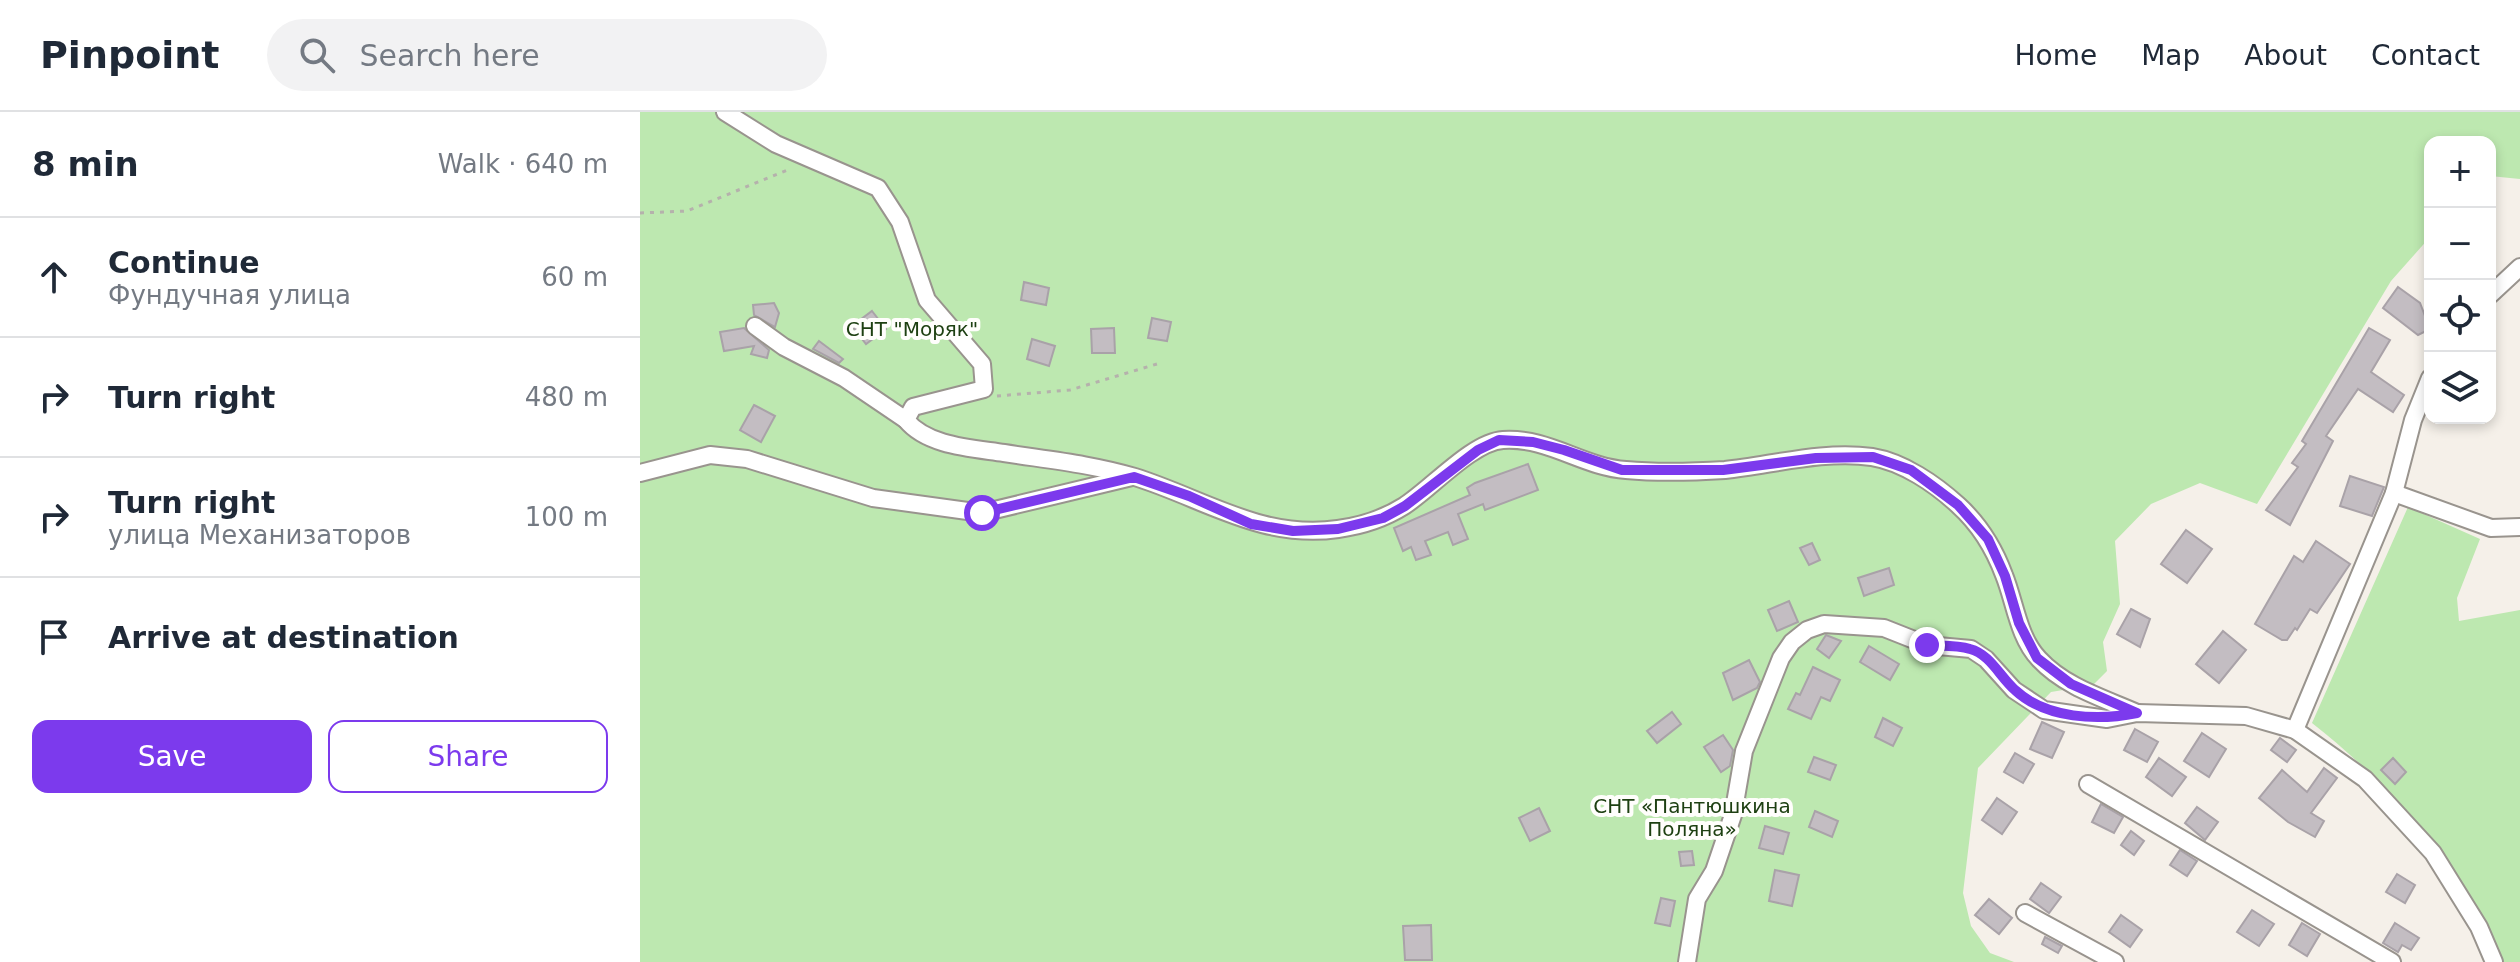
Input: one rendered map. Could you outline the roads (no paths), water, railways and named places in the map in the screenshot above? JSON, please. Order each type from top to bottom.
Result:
[{"type":"street","points":[[725,112],[808,160],[878,188],[900,222],[927,300],[982,364],[984,389],[913,407],[906,420]]},
{"type":"street","points":[[2496,289],[2520,267]]},
{"type":"street","points":[[755,326],[784,347],[844,378],[906,420],[915,431],[933,439],[1000,453],[1064,459],[1134,477],[1189,496],[1251,524],[1308,530],[1338,529],[1383,518],[1405,506],[1478,450],[1499,440],[1543,445],[1622,470],[1723,470],[1816,458],[1873,457],[1911,470],[1958,505],[1988,539],[2005,576],[2019,623],[2037,658],[2071,684],[2137,713]]},
{"type":"street","points":[[2295,730],[2394,493],[2413,420],[2424,393]]},
{"type":"street","points":[[640,473],[710,455],[747,459],[873,498],[982,513],[1134,477]]},
{"type":"street","points":[[2394,493],[2491,528],[2520,527]]},
{"type":"street","points":[[1687,962],[1697,899],[1714,871],[1733,815],[1744,751],[1781,658],[1792,642],[1807,630],[1824,624],[1884,628],[1927,645],[1971,649],[1986,659],[2014,690],[2044,710],[2107,719],[2137,713],[2246,716],[2295,730],[2365,779],[2433,853],[2479,927],[2494,962]]},
{"type":"street","points":[[2088,784],[2392,962]]},
{"type":"street","points":[[2025,913],[2115,962]]},
{"type":"park label","name":"СНТ \"Моряк\"","points":[[912,329]]},
{"type":"park label","name":"СНТ «Пантюшкина Поляна»","points":[[1692,818]]}]
